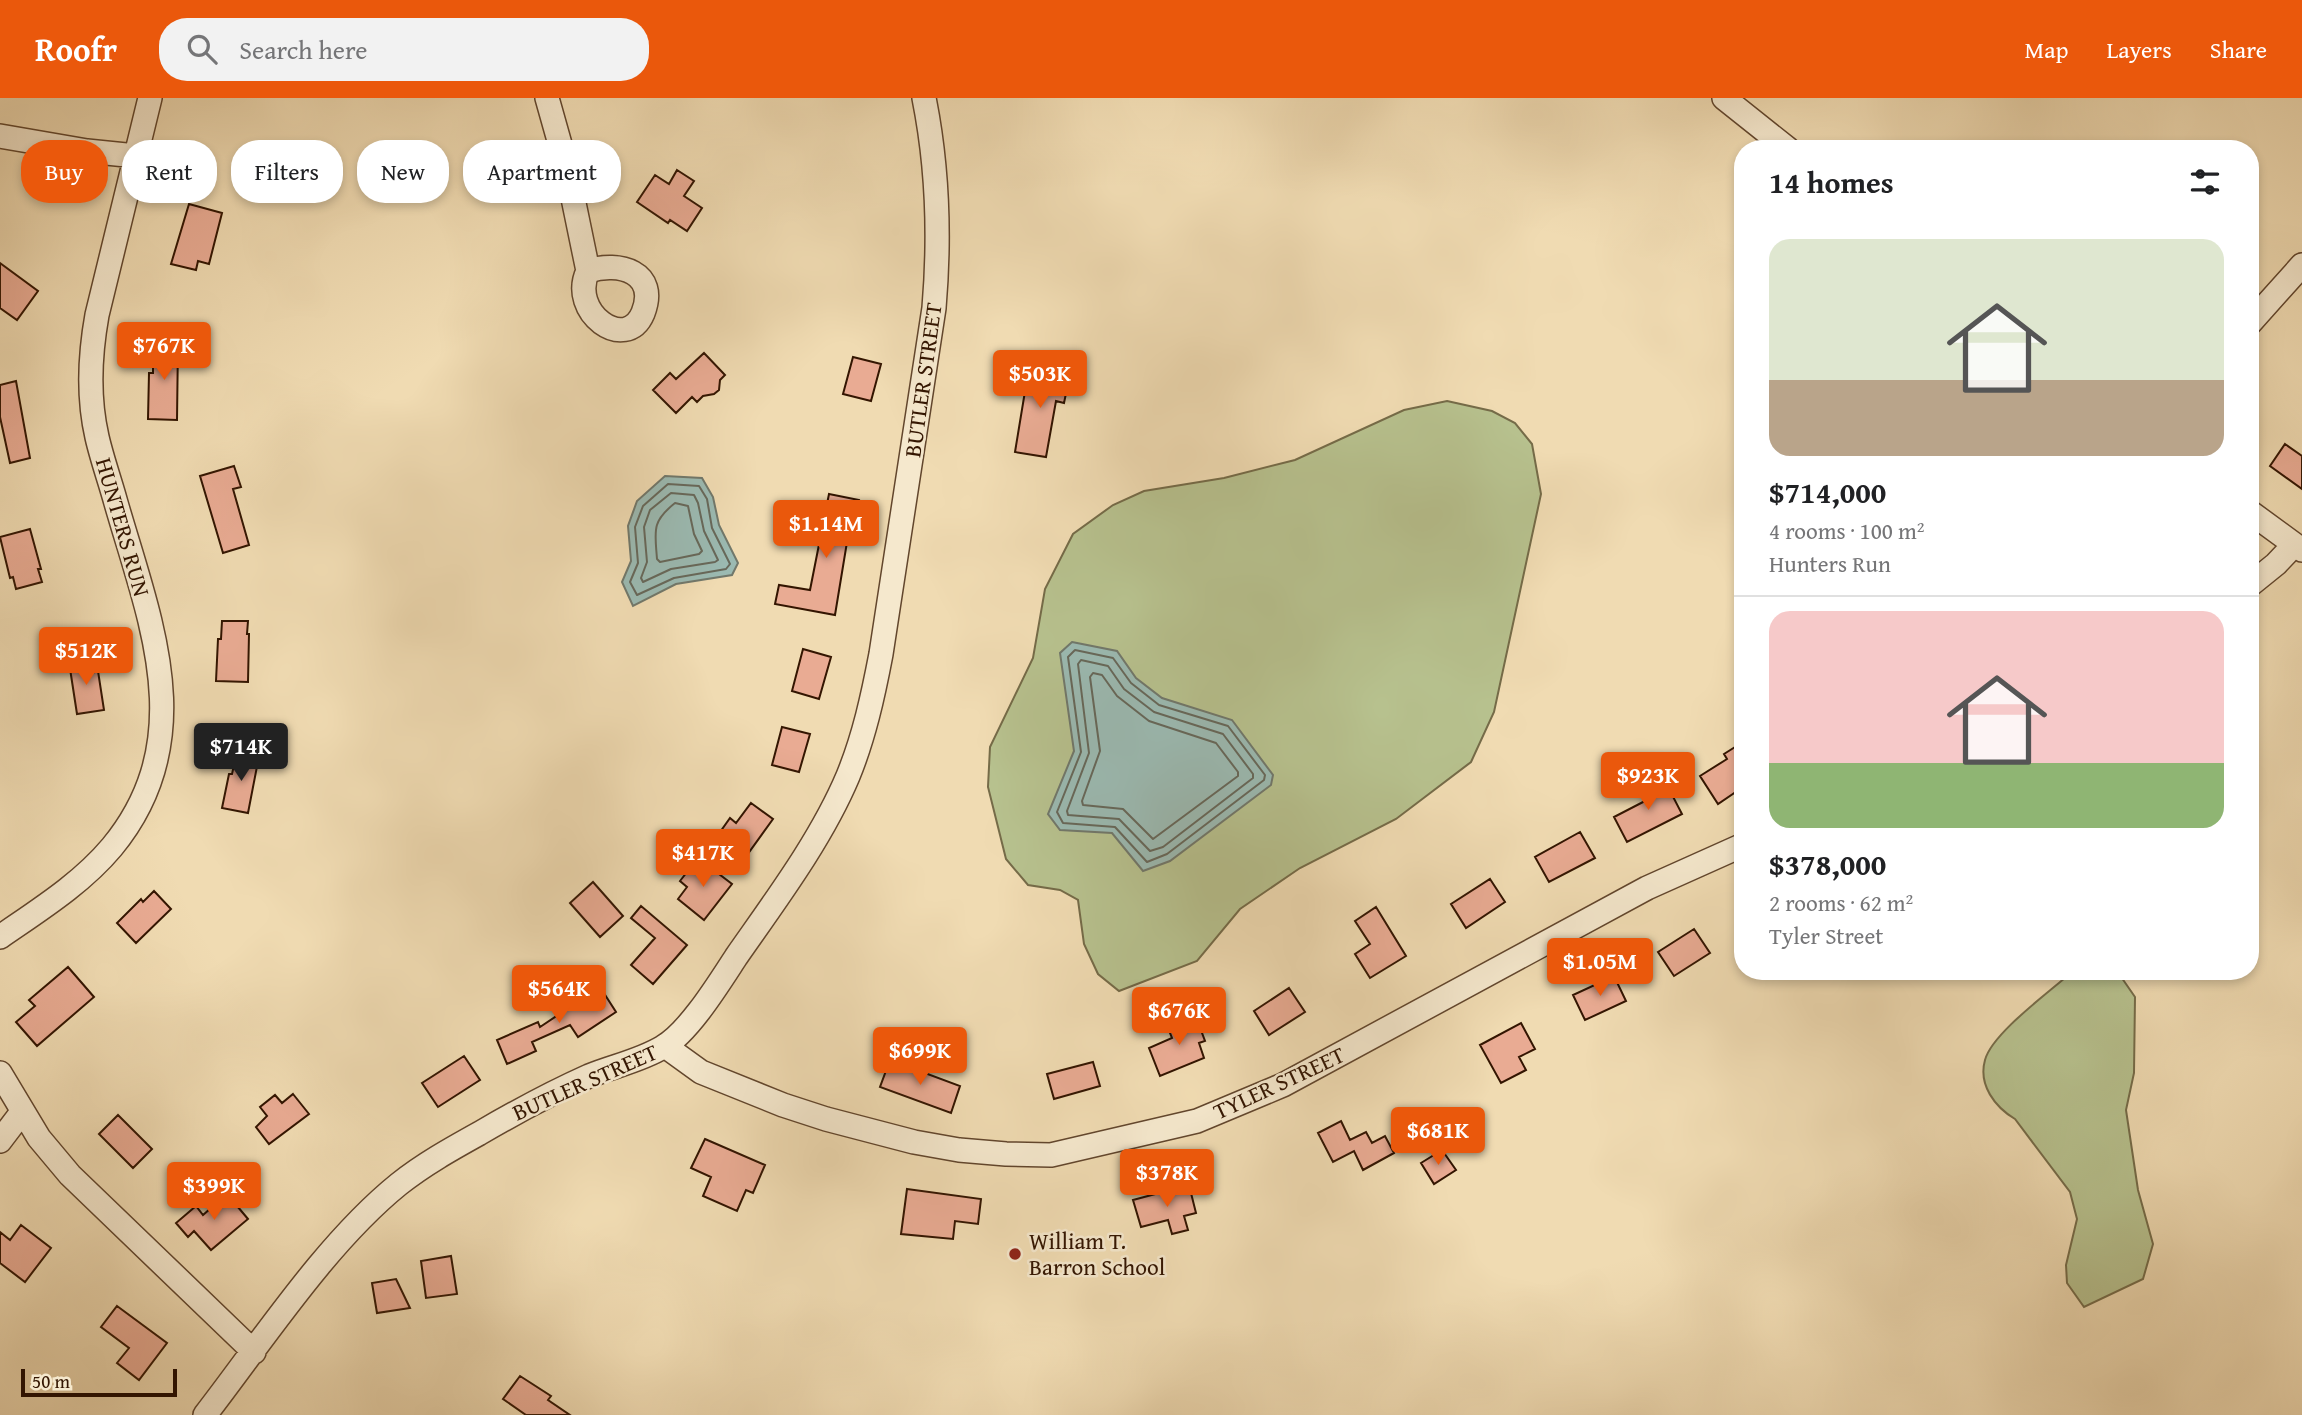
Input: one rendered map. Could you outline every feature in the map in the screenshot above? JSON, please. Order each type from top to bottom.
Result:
[{"type":"street","name":"HUNTERS RUN","points":[[140,140],[150,98]]},
{"type":"street","points":[[547,98],[566,169],[588,271]]},
{"type":"street","name":"BUTLER STREET","points":[[205,1415],[347,1234],[400,1183],[428,1163],[555,1092],[665,1046],[679,1034],[721,980],[829,815],[847,777],[872,703],[927,356],[937,271],[938,211],[936,175],[925,98]]},
{"type":"street","points":[[1724,98],[1777,140]]},
{"type":"street","points":[[0,136],[122,154]]},
{"type":"street","name":"HUNTERS RUN","points":[[0,937],[61,895],[112,847],[133,816],[149,784],[162,737],[159,664],[149,617],[96,434],[92,388],[93,338],[97,315],[124,203]]},
{"type":"street","points":[[2259,313],[2302,265]]},
{"type":"street","points":[[2259,519],[2298,547],[2259,578]]},
{"type":"street","name":"TYLER STREET","points":[[665,1046],[701,1072],[826,1119],[959,1150],[1051,1155],[1197,1121],[1272,1090],[1647,888],[1734,849]]},
{"type":"street","points":[[0,1073],[39,1138],[70,1175],[254,1352]]},
{"type":"street","points":[[0,1141],[22,1112]]},
{"type":"green space","points":[[1447,401],[1492,411],[1515,423],[1532,444],[1541,494],[1494,712],[1471,762],[1396,819],[1300,868],[1240,909],[1197,961],[1119,991],[1098,974],[1084,944],[1078,900],[1060,890],[1028,885],[1006,859],[988,787],[990,747],[1033,658],[1045,589],[1073,534],[1113,505],[1144,491],[1224,478],[1295,460],[1404,410]]},
{"type":"green space","points":[[2062,980],[2123,980],[2135,997],[2134,1073],[2126,1110],[2138,1190],[2153,1244],[2143,1279],[2084,1307],[2067,1283],[2066,1265],[2077,1219],[2070,1192],[2015,1119],[1995,1102],[1984,1078],[1983,1069],[1990,1049],[2023,1013]]},
{"type":"water","points":[[665,476],[702,478],[713,497],[719,525],[738,563],[732,575],[676,584],[633,606],[622,582],[631,561],[628,526],[637,501]]},
{"type":"water","points":[[1072,642],[1117,651],[1136,678],[1162,698],[1232,720],[1273,775],[1271,785],[1170,861],[1143,871],[1112,833],[1060,830],[1048,814],[1074,751],[1060,653]]},
{"type":"building","points":[[677,170],[694,181],[684,196],[702,208],[687,231],[670,220],[668,223],[637,202],[655,175],[669,184]]},
{"type":"building","points":[[189,204],[222,213],[209,264],[198,261],[196,270],[171,264]]},
{"type":"building","points":[[0,263],[38,291],[17,320],[0,308]]},
{"type":"building","points":[[153,341],[178,341],[177,420],[148,419]]},
{"type":"building","points":[[704,353],[725,375],[720,380],[719,390],[703,396],[697,402],[692,397],[676,413],[653,390],[670,373],[676,379]]},
{"type":"building","points":[[853,357],[881,364],[871,401],[843,394]]},
{"type":"building","points":[[1029,367],[1070,374],[1064,403],[1056,401],[1046,457],[1015,452]]},
{"type":"building","points":[[16,381],[30,458],[10,463],[0,417],[0,385]]},
{"type":"building","points":[[2285,444],[2302,456],[2302,489],[2270,466]]},
{"type":"building","points":[[234,466],[241,487],[233,489],[249,545],[223,553],[200,476]]},
{"type":"building","points":[[829,494],[859,500],[851,543],[847,542],[835,615],[775,604],[779,585],[810,590]]},
{"type":"building","points":[[30,529],[42,582],[16,589],[13,577],[10,578],[0,537]]},
{"type":"building","points":[[222,621],[248,621],[248,682],[216,681],[218,639],[221,639]]},
{"type":"building","points":[[803,649],[831,657],[819,699],[792,691]]},
{"type":"building","points":[[93,659],[95,672],[98,671],[104,710],[77,714],[69,662]]},
{"type":"building","points":[[782,727],[810,734],[799,772],[772,765]]},
{"type":"building","points":[[1734,748],[1734,793],[1718,804],[1700,776],[1727,759],[1724,754]]},
{"type":"building","points":[[237,752],[259,756],[248,813],[222,808]]},
{"type":"building","points":[[1654,781],[1658,789],[1667,785],[1682,814],[1627,842],[1614,817],[1645,801],[1638,789]]},
{"type":"building","points":[[751,803],[773,819],[747,855],[718,835],[730,818],[736,823]]},
{"type":"building","points":[[1580,832],[1595,858],[1549,882],[1535,857]]},
{"type":"building","points":[[698,858],[732,884],[704,920],[678,899],[687,887],[680,881]]},
{"type":"building","points":[[1490,879],[1505,902],[1466,928],[1451,904]]},
{"type":"building","points":[[593,882],[623,916],[600,937],[570,903]]},
{"type":"building","points":[[154,891],[171,909],[136,943],[117,923],[141,899],[143,902]]},
{"type":"building","points":[[641,906],[687,945],[653,984],[631,965],[655,938],[631,918]]},
{"type":"building","points":[[1376,907],[1406,956],[1370,978],[1355,954],[1370,944],[1355,921]]},
{"type":"building","points":[[1694,929],[1710,953],[1674,976],[1658,952]]},
{"type":"building","points":[[68,967],[94,997],[37,1046],[16,1022],[35,1006],[29,1000]]},
{"type":"building","points":[[1614,976],[1626,1001],[1585,1020],[1573,995]]},
{"type":"building","points":[[600,987],[616,1012],[578,1037],[570,1025],[532,1042],[536,1051],[507,1064],[497,1040],[538,1022],[540,1027]]},
{"type":"building","points":[[1289,988],[1305,1012],[1269,1035],[1254,1011]]},
{"type":"building","points":[[1196,1017],[1205,1041],[1199,1043],[1204,1058],[1160,1076],[1149,1048],[1172,1038],[1168,1028]]},
{"type":"building","points":[[1521,1023],[1535,1049],[1519,1057],[1526,1070],[1501,1083],[1480,1045]]},
{"type":"building","points":[[464,1056],[480,1080],[438,1107],[422,1083]]},
{"type":"building","points":[[890,1060],[960,1086],[951,1113],[880,1087]]},
{"type":"building","points":[[1093,1062],[1100,1086],[1054,1099],[1047,1074]]},
{"type":"building","points":[[293,1094],[309,1114],[269,1144],[256,1127],[267,1116],[260,1107],[275,1095],[282,1103]]},
{"type":"building","points":[[118,1115],[152,1149],[133,1168],[99,1134]]},
{"type":"building","points":[[1341,1121],[1350,1140],[1366,1132],[1372,1143],[1385,1136],[1394,1153],[1363,1170],[1354,1151],[1333,1162],[1318,1133]]},
{"type":"building","points":[[705,1139],[765,1165],[753,1193],[746,1190],[737,1211],[703,1196],[711,1177],[691,1168]]},
{"type":"building","points":[[1442,1150],[1456,1170],[1434,1184],[1421,1163]]},
{"type":"building","points":[[1189,1185],[1196,1213],[1184,1216],[1188,1230],[1172,1234],[1168,1220],[1141,1227],[1133,1200]]},
{"type":"building","points":[[907,1189],[981,1199],[978,1224],[955,1221],[953,1239],[901,1234]]},
{"type":"building","points":[[227,1194],[248,1219],[211,1250],[194,1231],[188,1237],[176,1223],[196,1206],[203,1215]]},
{"type":"building","points":[[21,1225],[51,1248],[25,1282],[0,1263],[0,1232],[10,1240]]},
{"type":"building","points":[[451,1256],[457,1294],[426,1298],[421,1261]]},
{"type":"building","points":[[396,1279],[410,1308],[377,1313],[372,1283]]},
{"type":"building","points":[[117,1306],[167,1343],[139,1380],[117,1363],[129,1348],[101,1327]]},
{"type":"building","points":[[520,1376],[551,1396],[548,1400],[570,1415],[526,1415],[503,1399]]},
{"type":"place","name":"William T. Barron School","points":[[1015,1254]]}]
